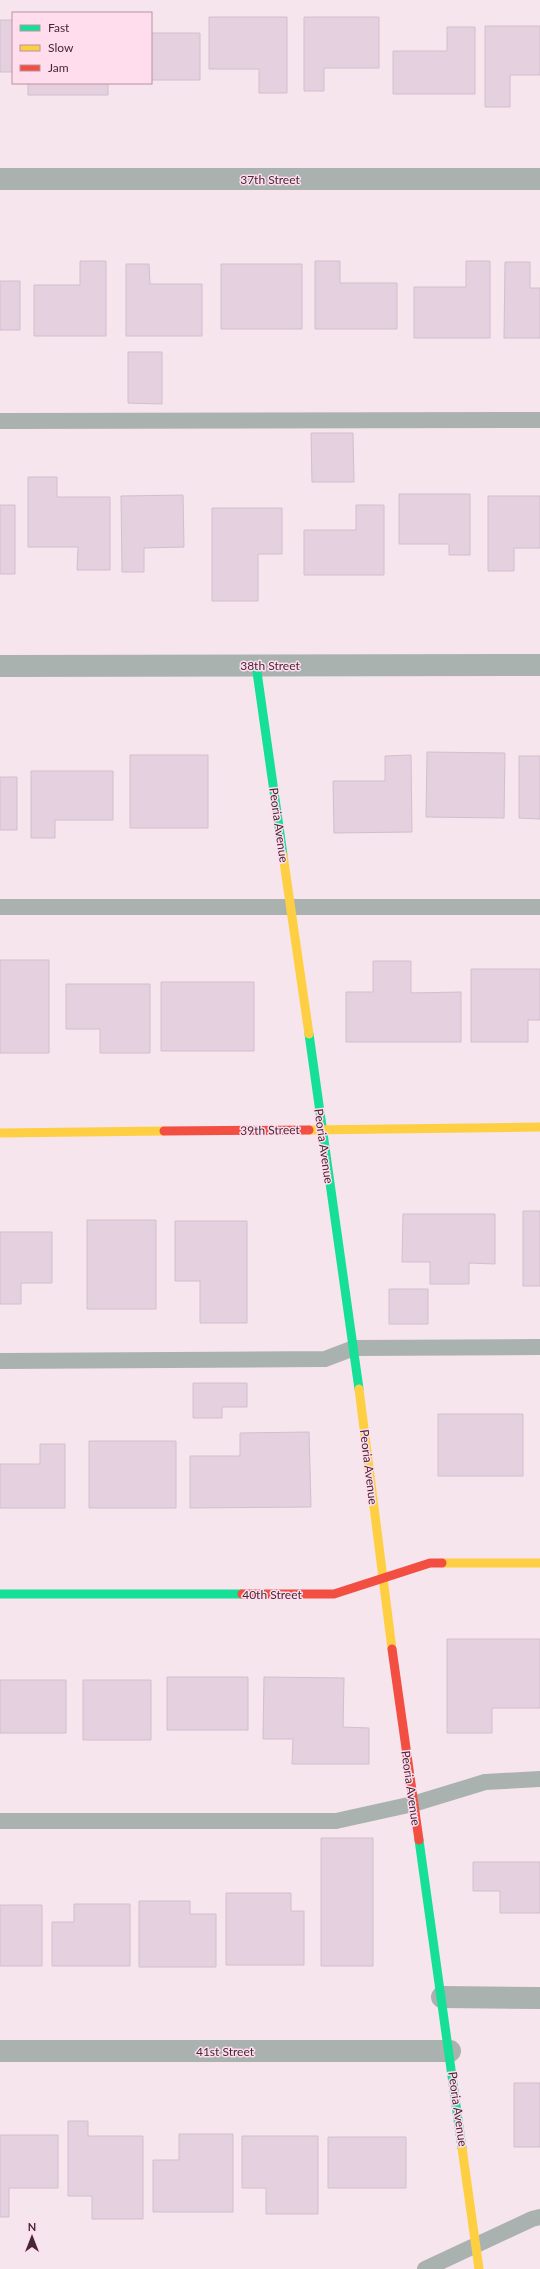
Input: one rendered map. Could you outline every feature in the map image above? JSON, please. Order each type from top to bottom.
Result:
[{"type":"street","name":"37th Street","points":[[0,179],[540,179]]},
{"type":"street","name":"Peoria Avenue","points":[[256,665],[321,1129],[354,1348],[382,1577],[413,1804],[450,2051],[479,2269]]},
{"type":"street","name":"38th Street","points":[[0,666],[540,665]]},
{"type":"street","name":"39th Street","points":[[0,1133],[540,1127]]},
{"type":"street","name":"40th Street","points":[[0,1594],[334,1594],[382,1577],[430,1563],[540,1563]]},
{"type":"street","points":[[442,1997],[540,1998]]},
{"type":"street","name":"41st Street","points":[[0,2051],[450,2051]]},
{"type":"lane","points":[[0,421],[540,420]]},
{"type":"lane","points":[[0,907],[540,907]]},
{"type":"lane","points":[[0,1360],[325,1359],[354,1348],[540,1347]]},
{"type":"lane","points":[[0,1821],[336,1821],[413,1804],[484,1782],[540,1779]]},
{"type":"lane","points":[[424,2269],[476,2244],[540,2217]]},
{"type":"building","points":[[209,17],[287,17],[287,93],[259,93],[259,69],[209,69]]},
{"type":"building","points":[[304,17],[379,17],[379,68],[324,68],[324,91],[304,91]]},
{"type":"building","points":[[0,20],[12,20],[12,72],[0,72]]},
{"type":"building","points":[[485,26],[540,26],[540,75],[510,75],[510,107],[485,107]]},
{"type":"building","points":[[447,27],[475,27],[475,94],[393,94],[393,51],[447,51]]},
{"type":"building","points":[[152,33],[200,33],[200,80],[152,80]]},
{"type":"building","points":[[28,84],[108,84],[108,95],[28,95]]},
{"type":"building","points":[[80,261],[106,261],[106,336],[34,336],[34,285],[80,285]]},
{"type":"building","points":[[315,261],[340,261],[340,283],[397,283],[397,329],[315,329]]},
{"type":"building","points":[[466,261],[490,261],[490,338],[414,338],[414,287],[466,287]]},
{"type":"building","points":[[505,262],[530,262],[530,288],[540,288],[540,338],[504,338]]},
{"type":"building","points":[[126,264],[149,264],[150,284],[202,284],[202,336],[126,336]]},
{"type":"building","points":[[221,264],[302,264],[302,329],[221,329]]},
{"type":"building","points":[[0,281],[20,281],[20,330],[0,330]]},
{"type":"building","points":[[128,352],[162,352],[162,404],[128,403]]},
{"type":"building","points":[[311,433],[353,433],[354,482],[312,482]]},
{"type":"building","points":[[28,477],[57,477],[57,497],[110,497],[110,570],[77,570],[78,547],[28,547]]},
{"type":"building","points":[[399,494],[470,494],[470,555],[449,555],[449,544],[399,544]]},
{"type":"building","points":[[183,495],[184,547],[144,548],[144,572],[122,572],[121,496]]},
{"type":"building","points":[[488,496],[540,496],[540,548],[514,548],[514,571],[488,571]]},
{"type":"building","points":[[0,505],[15,505],[15,574],[0,574]]},
{"type":"building","points":[[356,505],[384,505],[384,575],[304,575],[304,530],[356,530]]},
{"type":"building","points":[[212,508],[282,508],[282,554],[258,554],[258,601],[212,601]]},
{"type":"building","points":[[427,752],[505,753],[504,818],[426,817]]},
{"type":"building","points":[[130,755],[208,755],[208,828],[130,828]]},
{"type":"building","points":[[411,755],[412,832],[334,833],[333,781],[385,781],[385,756]]},
{"type":"building","points":[[519,756],[540,756],[540,819],[519,818]]},
{"type":"building","points":[[31,771],[113,771],[113,820],[55,820],[55,838],[31,838]]},
{"type":"building","points":[[0,777],[17,777],[17,830],[0,830]]},
{"type":"building","points":[[0,960],[49,960],[49,1053],[0,1053]]},
{"type":"building","points":[[373,961],[411,961],[411,993],[461,992],[461,1042],[346,1042],[346,992],[373,992]]},
{"type":"building","points":[[471,969],[540,969],[540,1020],[528,1020],[528,1042],[471,1042]]},
{"type":"building","points":[[161,982],[254,982],[254,1051],[161,1051]]},
{"type":"building","points":[[66,984],[150,984],[150,1053],[100,1053],[100,1029],[66,1029]]},
{"type":"building","points":[[523,1211],[540,1211],[540,1286],[523,1286]]},
{"type":"building","points":[[403,1214],[495,1214],[495,1264],[469,1263],[469,1284],[430,1284],[430,1262],[402,1262]]},
{"type":"building","points":[[87,1220],[156,1220],[156,1309],[87,1309]]},
{"type":"building","points":[[175,1221],[247,1221],[247,1323],[200,1323],[200,1281],[175,1281]]},
{"type":"building","points":[[0,1232],[52,1232],[52,1283],[21,1283],[21,1304],[0,1304]]},
{"type":"building","points":[[389,1289],[428,1289],[428,1324],[389,1324]]},
{"type":"building","points":[[193,1383],[247,1383],[247,1407],[222,1407],[222,1418],[193,1418]]},
{"type":"building","points":[[438,1414],[523,1414],[523,1476],[438,1476]]},
{"type":"building","points":[[309,1432],[311,1507],[190,1508],[190,1456],[240,1456],[240,1433]]},
{"type":"building","points":[[89,1441],[176,1441],[176,1508],[89,1508]]},
{"type":"building","points":[[40,1444],[65,1444],[65,1508],[0,1508],[0,1464],[40,1464]]},
{"type":"building","points":[[447,1639],[540,1639],[540,1708],[492,1708],[492,1733],[447,1733]]},
{"type":"building","points":[[167,1677],[248,1677],[248,1730],[167,1730]]},
{"type":"building","points":[[264,1677],[344,1678],[343,1727],[369,1728],[369,1764],[292,1764],[293,1739],[263,1739]]},
{"type":"building","points":[[0,1680],[66,1680],[66,1733],[0,1733]]},
{"type":"building","points":[[83,1680],[151,1680],[151,1740],[83,1740]]},
{"type":"building","points":[[321,1838],[373,1838],[373,1966],[321,1966]]},
{"type":"building","points":[[473,1862],[540,1862],[540,1913],[500,1913],[500,1891],[473,1891]]},
{"type":"building","points":[[226,1893],[291,1893],[291,1911],[304,1911],[304,1965],[226,1965]]},
{"type":"building","points":[[139,1901],[190,1901],[190,1914],[216,1914],[216,1967],[139,1967]]},
{"type":"building","points":[[74,1904],[130,1904],[130,1966],[52,1966],[52,1922],[74,1922]]},
{"type":"building","points":[[0,1905],[42,1905],[42,1966],[0,1966]]},
{"type":"building","points":[[514,2083],[540,2083],[540,2147],[514,2147]]},
{"type":"building","points":[[68,2121],[88,2121],[88,2136],[143,2136],[143,2219],[92,2219],[92,2196],[68,2196]]},
{"type":"building","points":[[179,2134],[233,2134],[233,2212],[153,2212],[153,2160],[179,2160]]},
{"type":"building","points":[[0,2135],[58,2135],[58,2188],[9,2188],[9,2217],[0,2217]]},
{"type":"building","points":[[242,2136],[318,2136],[318,2214],[266,2214],[266,2188],[242,2188]]},
{"type":"building","points":[[328,2137],[406,2137],[406,2188],[328,2188]]},
{"type":"traffic: fast","points":[[256,665],[283,855]]},
{"type":"traffic: fast","points":[[309,1034],[359,1389]]},
{"type":"traffic: fast","points":[[0,1594],[242,1594]]},
{"type":"traffic: fast","points":[[419,1840],[462,2148]]},
{"type":"traffic: slow","points":[[283,855],[309,1034]]},
{"type":"traffic: slow","points":[[309,1130],[540,1127]]},
{"type":"traffic: slow","points":[[0,1133],[164,1131]]},
{"type":"traffic: slow","points":[[359,1389],[392,1649]]},
{"type":"traffic: slow","points":[[442,1563],[540,1563]]},
{"type":"traffic: slow","points":[[462,2148],[479,2269]]},
{"type":"traffic: jam","points":[[164,1131],[309,1130]]},
{"type":"traffic: jam","points":[[242,1594],[334,1594],[430,1563],[442,1563]]},
{"type":"traffic: jam","points":[[392,1649],[419,1840]]}]
